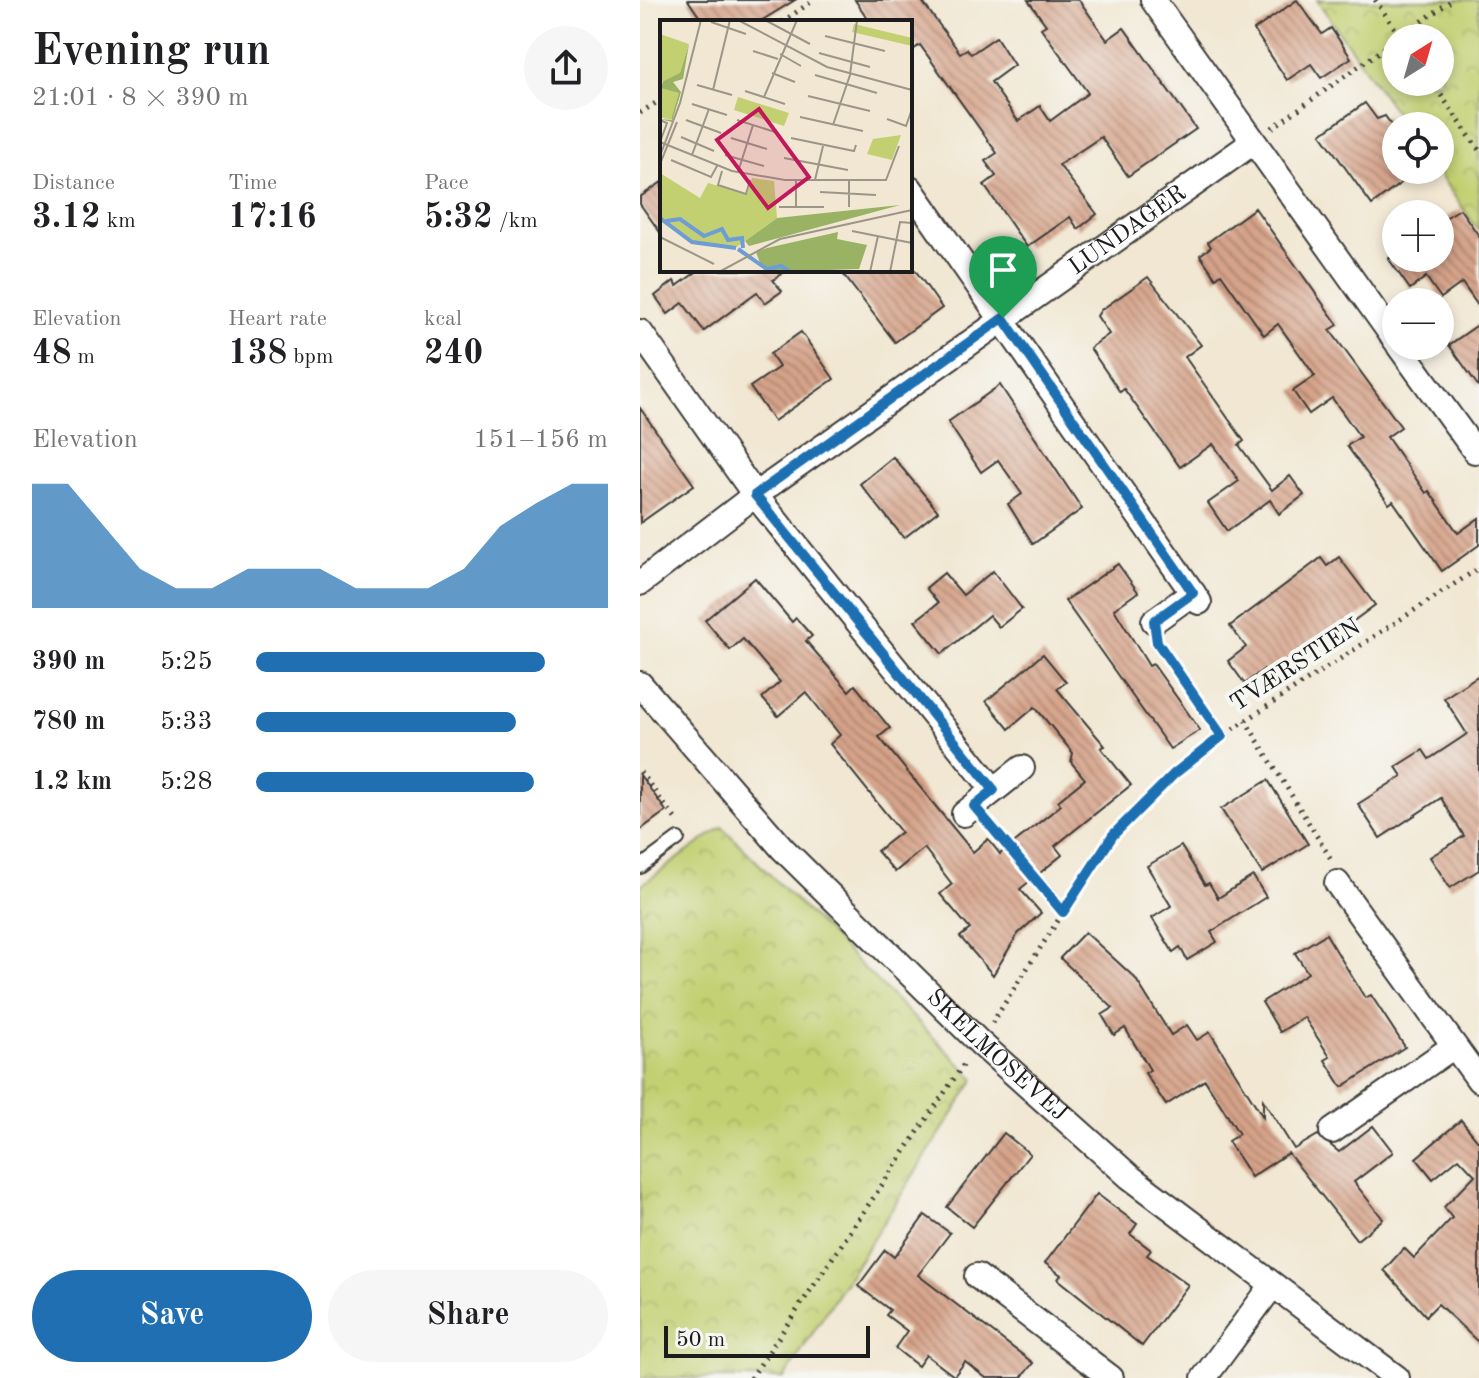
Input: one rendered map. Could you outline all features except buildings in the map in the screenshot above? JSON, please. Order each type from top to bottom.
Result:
[{"type":"street","points":[[1153,0],[1382,322]]},
{"type":"street","name":"LUNDAGER","points":[[640,583],[755,495],[1252,143]]},
{"type":"street","points":[[912,191],[1196,597],[1154,621]]},
{"type":"street","points":[[640,332],[755,495],[994,790]]},
{"type":"street","points":[[1410,360],[1475,451]]},
{"type":"street","name":"SKELMOSEVEJ","points":[[640,684],[783,849],[980,1043],[1130,1177],[1397,1378]]},
{"type":"street","points":[[969,810],[1022,768]]},
{"type":"street","points":[[1337,883],[1479,1080]]},
{"type":"street","points":[[1332,1131],[1454,1046]]},
{"type":"street","points":[[977,1276],[1111,1378]]},
{"type":"street","points":[[1204,1378],[1272,1286]]},
{"type":"lane","points":[[640,867],[678,839]]},
{"type":"path","points":[[791,20],[804,3],[814,0]]},
{"type":"path","points":[[1375,0],[1392,24]]},
{"type":"path","points":[[1419,24],[1452,0]]},
{"type":"path","points":[[1252,143],[1382,51]]},
{"type":"path","points":[[1442,96],[1479,150]]},
{"type":"path","points":[[640,113],[660,100]]},
{"type":"path","name":"TVÆRSTIEN","points":[[751,1378],[953,1078],[980,1043],[1113,835],[1174,774],[1222,736],[1479,568]]},
{"type":"path","points":[[1154,621],[1157,642],[1222,736]]},
{"type":"path","points":[[1245,720],[1331,859],[1337,883]]},
{"type":"path","points":[[640,772],[683,830],[678,839]]},
{"type":"path","points":[[969,810],[1063,912]]},
{"type":"green space","points":[[1317,0],[1479,0],[1479,231],[1446,184],[1454,184],[1454,112],[1395,112],[1384,96],[1454,96],[1454,24],[1382,24],[1382,93]]},
{"type":"green space","points":[[722,827],[975,1079],[784,1378],[640,1378],[640,886]]},
{"type":"route","points":[[1003,318],[1193,593],[1154,621],[1157,642],[1222,736],[1174,774],[1113,835],[1063,912],[974,806],[994,790],[755,495],[1003,318]]}]
